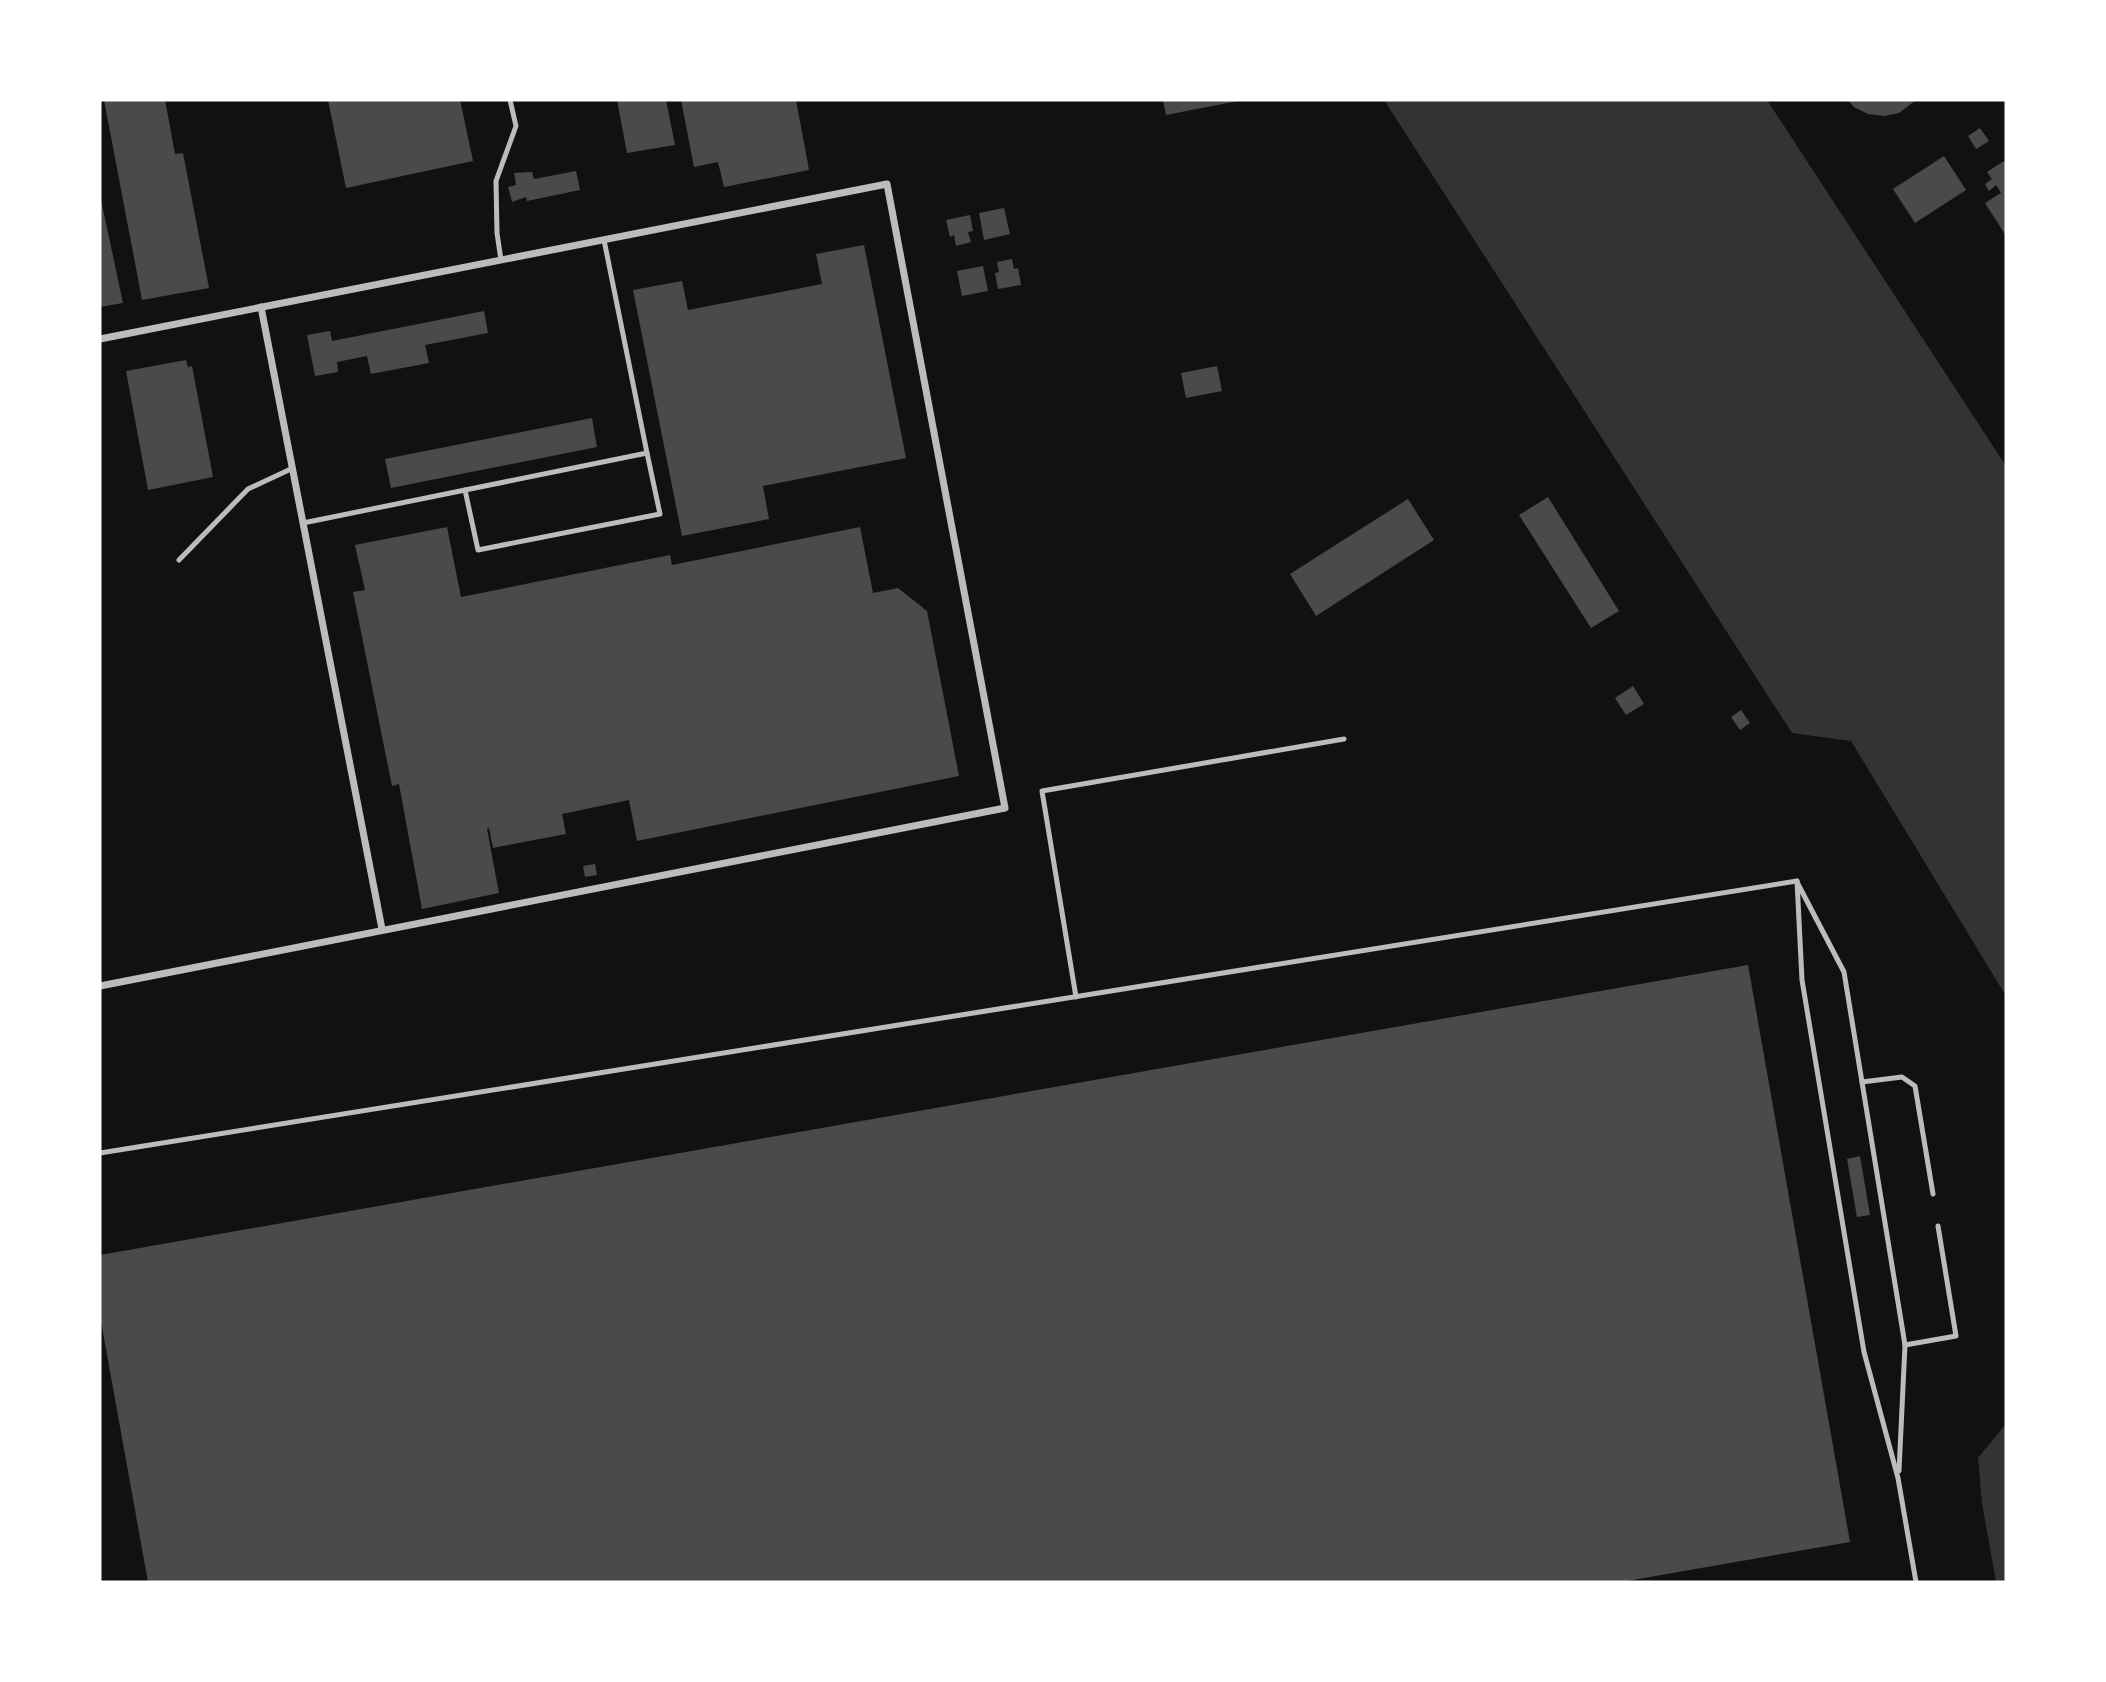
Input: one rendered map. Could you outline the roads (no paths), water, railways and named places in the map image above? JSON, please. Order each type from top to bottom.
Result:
[{"type":"street","points":[[100,339],[887,184],[1005,808],[100,986]]},
{"type":"street","points":[[261,307],[382,929]]},
{"type":"lane","points":[[501,260],[497,233],[496,181],[516,127],[510,100]]},
{"type":"lane","points":[[466,490],[478,550],[660,514],[604,240]]},
{"type":"lane","points":[[303,523],[647,453]]},
{"type":"lane","points":[[179,560],[247,489],[293,468]]},
{"type":"lane","points":[[1076,997],[1042,791],[1344,739]]},
{"type":"lane","points":[[100,1153],[1797,881]]},
{"type":"lane","points":[[1797,881],[1844,972],[1905,1345],[1898,1478]]},
{"type":"lane","points":[[1797,881],[1802,980],[1862,1339],[1898,1478],[1916,1582]]},
{"type":"lane","points":[[1862,1082],[1902,1077],[1915,1086],[1933,1194]]},
{"type":"lane","points":[[1905,1345],[1956,1335],[1938,1226]]}]
